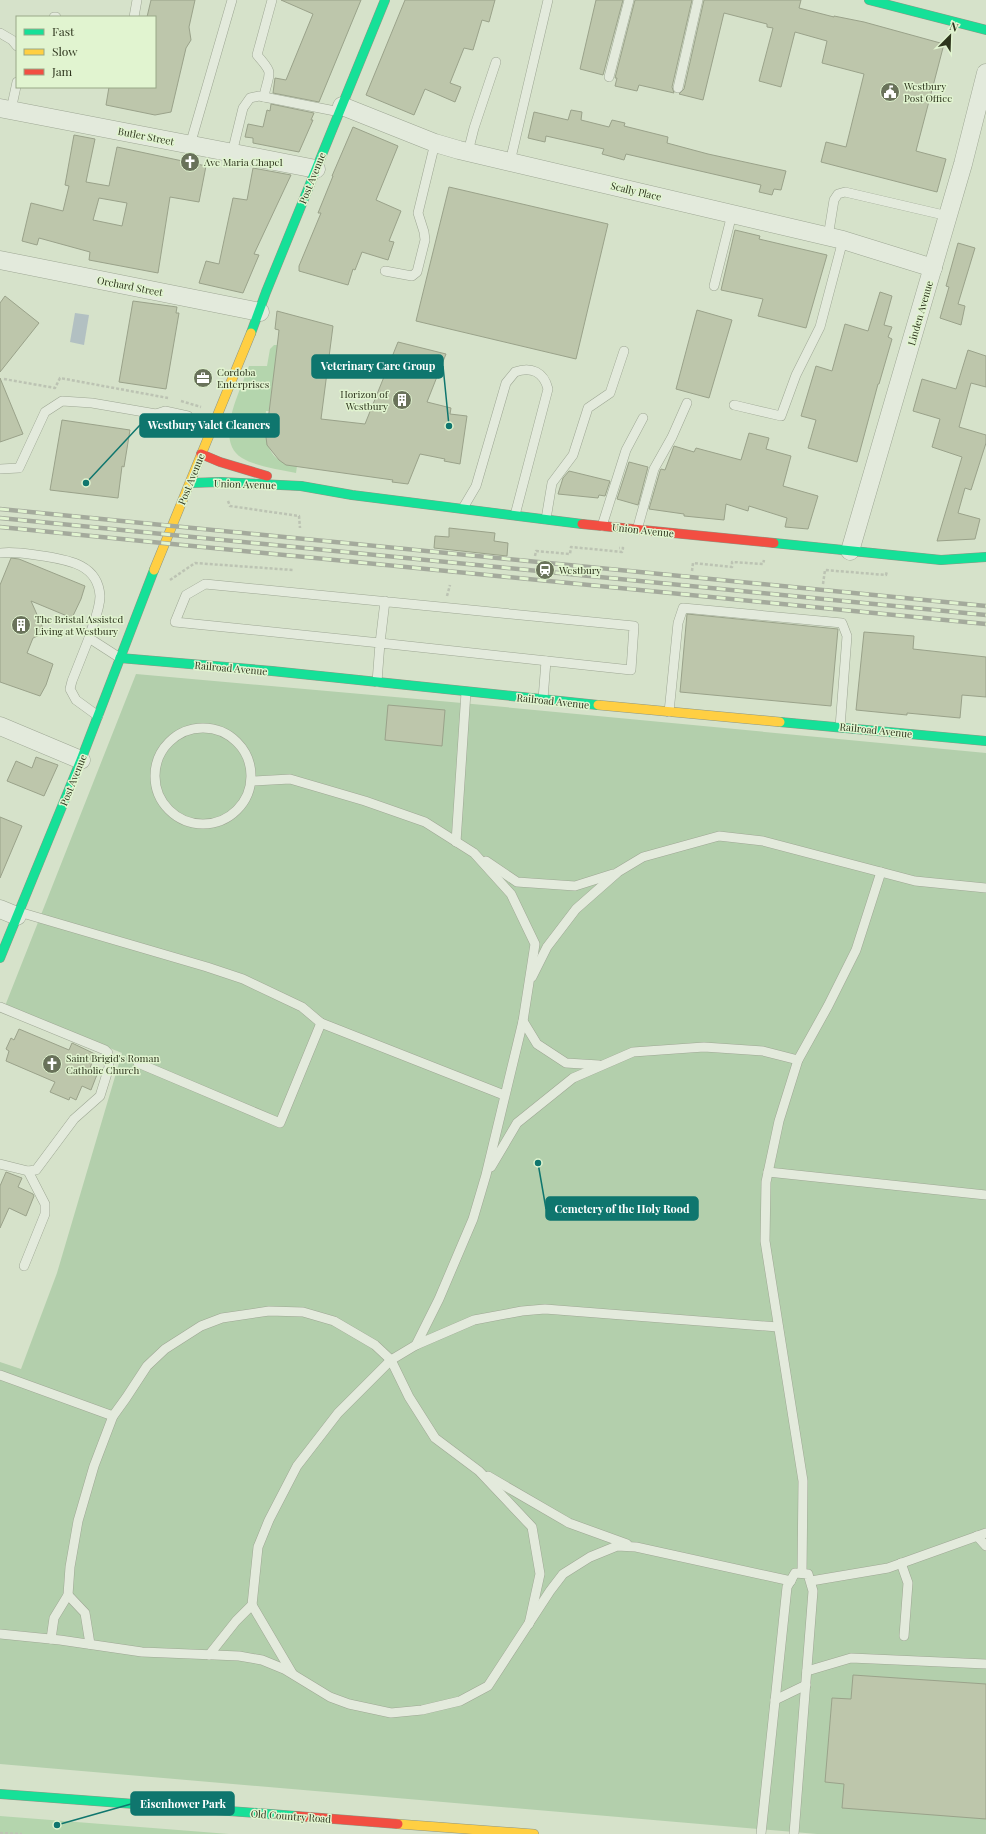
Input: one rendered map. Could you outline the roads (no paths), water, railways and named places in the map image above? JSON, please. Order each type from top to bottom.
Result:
[{"type":"main road","name":"Post Avenue","points":[[0,958],[82,760],[120,658],[201,454],[260,312],[266,292],[385,0]]},
{"type":"main road","points":[[869,0],[986,30]]},
{"type":"main road","name":"Union Avenue","points":[[201,454],[220,462],[301,486],[352,495],[637,530],[941,560],[986,557]]},
{"type":"main road","name":"Union Avenue","points":[[190,483],[220,482],[301,486]]},
{"type":"main road","name":"Railroad Avenue","points":[[120,658],[377,682],[543,700],[986,741]]},
{"type":"main road","name":"Old Country Road","points":[[0,1794],[534,1834]]},
{"type":"street","name":"Linden Avenue","points":[[850,551],[948,216],[986,73]]},
{"type":"street","name":"Butler Street","points":[[6,109],[316,170]]},
{"type":"street","name":"Scally Place","points":[[341,109],[435,144],[836,238],[933,268]]},
{"type":"street","name":"Orchard Street","points":[[0,260],[260,312]]},
{"type":"street","points":[[0,726],[82,760]]},
{"type":"street","points":[[0,909],[18,914]]},
{"type":"lane","points":[[134,16],[137,0]]},
{"type":"lane","points":[[190,145],[232,0]]},
{"type":"lane","points":[[264,97],[270,74],[269,69],[257,55],[272,0]]},
{"type":"lane","points":[[510,162],[548,0]]},
{"type":"lane","points":[[609,77],[629,0]]},
{"type":"lane","points":[[678,88],[698,0]]},
{"type":"lane","points":[[0,33],[12,40],[16,45]]},
{"type":"lane","points":[[468,152],[474,128],[496,62]]},
{"type":"lane","points":[[6,109],[16,84]]},
{"type":"lane","points":[[232,153],[243,108],[250,98],[264,97],[341,109]]},
{"type":"lane","points":[[385,271],[407,276],[412,276],[417,272],[424,240],[424,232],[418,213],[435,144]]},
{"type":"lane","points":[[734,405],[781,416],[796,375],[820,327],[836,238],[834,200],[838,194],[845,192],[948,216]]},
{"type":"lane","points":[[714,286],[732,214]]},
{"type":"lane","points":[[546,519],[552,483],[573,455],[588,408],[610,393],[624,351]]},
{"type":"lane","points":[[463,509],[476,486],[506,383],[515,372],[530,369],[542,376],[548,389],[515,515]]},
{"type":"lane","points":[[0,470],[19,468],[45,412],[62,401],[92,403],[156,414],[162,422],[184,426],[190,422],[213,425]]},
{"type":"lane","points":[[637,530],[654,470],[672,437],[687,403]]},
{"type":"lane","points":[[602,526],[626,450],[643,418]]},
{"type":"lane","points":[[0,553],[12,551],[72,560],[91,573],[97,585],[100,596],[89,638],[72,680],[70,689],[76,700],[98,716]]},
{"type":"lane","points":[[205,584],[634,626],[631,670],[380,643],[175,622],[186,595],[205,584]]},
{"type":"lane","points":[[377,682],[385,601]]},
{"type":"lane","points":[[669,712],[678,623],[683,608],[842,623],[847,636],[840,727]]},
{"type":"lane","points":[[89,638],[120,658]]},
{"type":"lane","points":[[543,700],[546,661]]},
{"type":"lane","points":[[456,842],[466,691]]},
{"type":"lane","points":[[205,728],[221,731],[234,739],[245,750],[251,765],[252,781],[248,796],[239,810],[226,820],[210,825],[194,824],[178,818],[163,803],[158,793],[154,777],[157,761],[164,747],[176,736],[190,730],[205,728]]},
{"type":"lane","points":[[252,781],[290,779],[365,801],[425,822],[517,882],[575,886],[618,872]]},
{"type":"lane","points":[[527,988],[547,947],[576,909],[618,872],[643,857],[719,836],[763,841],[915,881],[986,888]]},
{"type":"lane","points":[[416,1345],[439,1299],[473,1219],[486,1175],[523,1021],[535,944],[511,894],[474,853]]},
{"type":"lane","points":[[802,1573],[803,1481],[765,1241],[766,1182],[778,1121],[798,1060],[828,1006],[856,950],[881,872]]},
{"type":"lane","points":[[18,914],[243,979],[292,1002],[321,1023],[504,1095]]},
{"type":"lane","points":[[0,1007],[95,1046],[108,1053],[110,1067],[100,1096],[74,1118],[36,1170],[28,1171],[0,1164]]},
{"type":"lane","points":[[523,1021],[537,1044],[566,1064],[602,1066]]},
{"type":"lane","points":[[138,1063],[280,1123],[321,1023]]},
{"type":"lane","points":[[486,1175],[517,1123],[573,1078],[633,1052],[704,1047],[763,1051],[798,1060]]},
{"type":"lane","points":[[24,1266],[45,1214],[45,1204],[28,1171]]},
{"type":"lane","points":[[768,1172],[986,1195]]},
{"type":"lane","points":[[294,1675],[252,1606],[258,1547],[269,1520],[297,1466],[338,1413],[391,1360],[416,1345],[474,1320],[522,1311],[545,1309],[778,1327]]},
{"type":"lane","points":[[51,1639],[54,1618],[68,1595],[70,1567],[78,1521],[94,1466],[113,1416],[147,1366],[164,1348],[201,1326],[222,1318],[270,1310],[303,1312],[334,1321],[374,1346],[391,1360],[408,1397],[436,1438],[479,1471],[569,1523],[636,1547],[791,1581]]},
{"type":"lane","points":[[0,1375],[113,1416]]},
{"type":"lane","points":[[479,1471],[532,1527],[540,1574],[530,1624]]},
{"type":"lane","points":[[811,1581],[888,1568],[982,1535],[986,1546]]},
{"type":"lane","points":[[0,1634],[51,1639],[142,1652],[239,1656],[262,1660],[284,1669],[330,1698],[349,1704],[391,1713],[422,1710],[460,1701],[488,1686],[530,1624],[550,1591],[563,1574],[590,1557],[617,1546],[636,1547]]},
{"type":"lane","points":[[901,1563],[908,1583],[904,1636]]},
{"type":"lane","points":[[761,1834],[787,1587],[795,1572],[808,1574],[814,1591],[794,1834]]},
{"type":"lane","points":[[68,1595],[85,1612],[90,1644]]},
{"type":"lane","points":[[209,1655],[236,1621],[252,1606]]},
{"type":"lane","points":[[807,1671],[851,1658],[986,1664]]},
{"type":"lane","points":[[775,1700],[806,1685]]},
{"type":"railway","points":[[0,509],[986,606]]},
{"type":"railway","points":[[0,518],[986,615]]},
{"type":"railway","points":[[0,527],[986,624]]},
{"type":"place","name":"Westbury Post Office","points":[[890,92]]},
{"type":"place","name":"Ave Maria Chapel","points":[[190,162]]},
{"type":"place","name":"Cordoba Enterprises","points":[[203,378]]},
{"type":"place","name":"Horizon of Westbury","points":[[402,400]]},
{"type":"place","name":"Veterinary Care Group","points":[[449,426]]},
{"type":"place","name":"Westbury Valet Cleaners","points":[[86,483]]},
{"type":"place","name":"Westbury","points":[[545,570]]},
{"type":"place","name":"The Bristal Assisted Living at Westbury","points":[[21,625]]},
{"type":"place","name":"Saint Brigid's Roman Catholic Church","points":[[52,1064]]},
{"type":"place","name":"Cemetery of the Holy Rood","points":[[538,1163]]},
{"type":"place","name":"Eisenhower Park","points":[[57,1825]]}]
